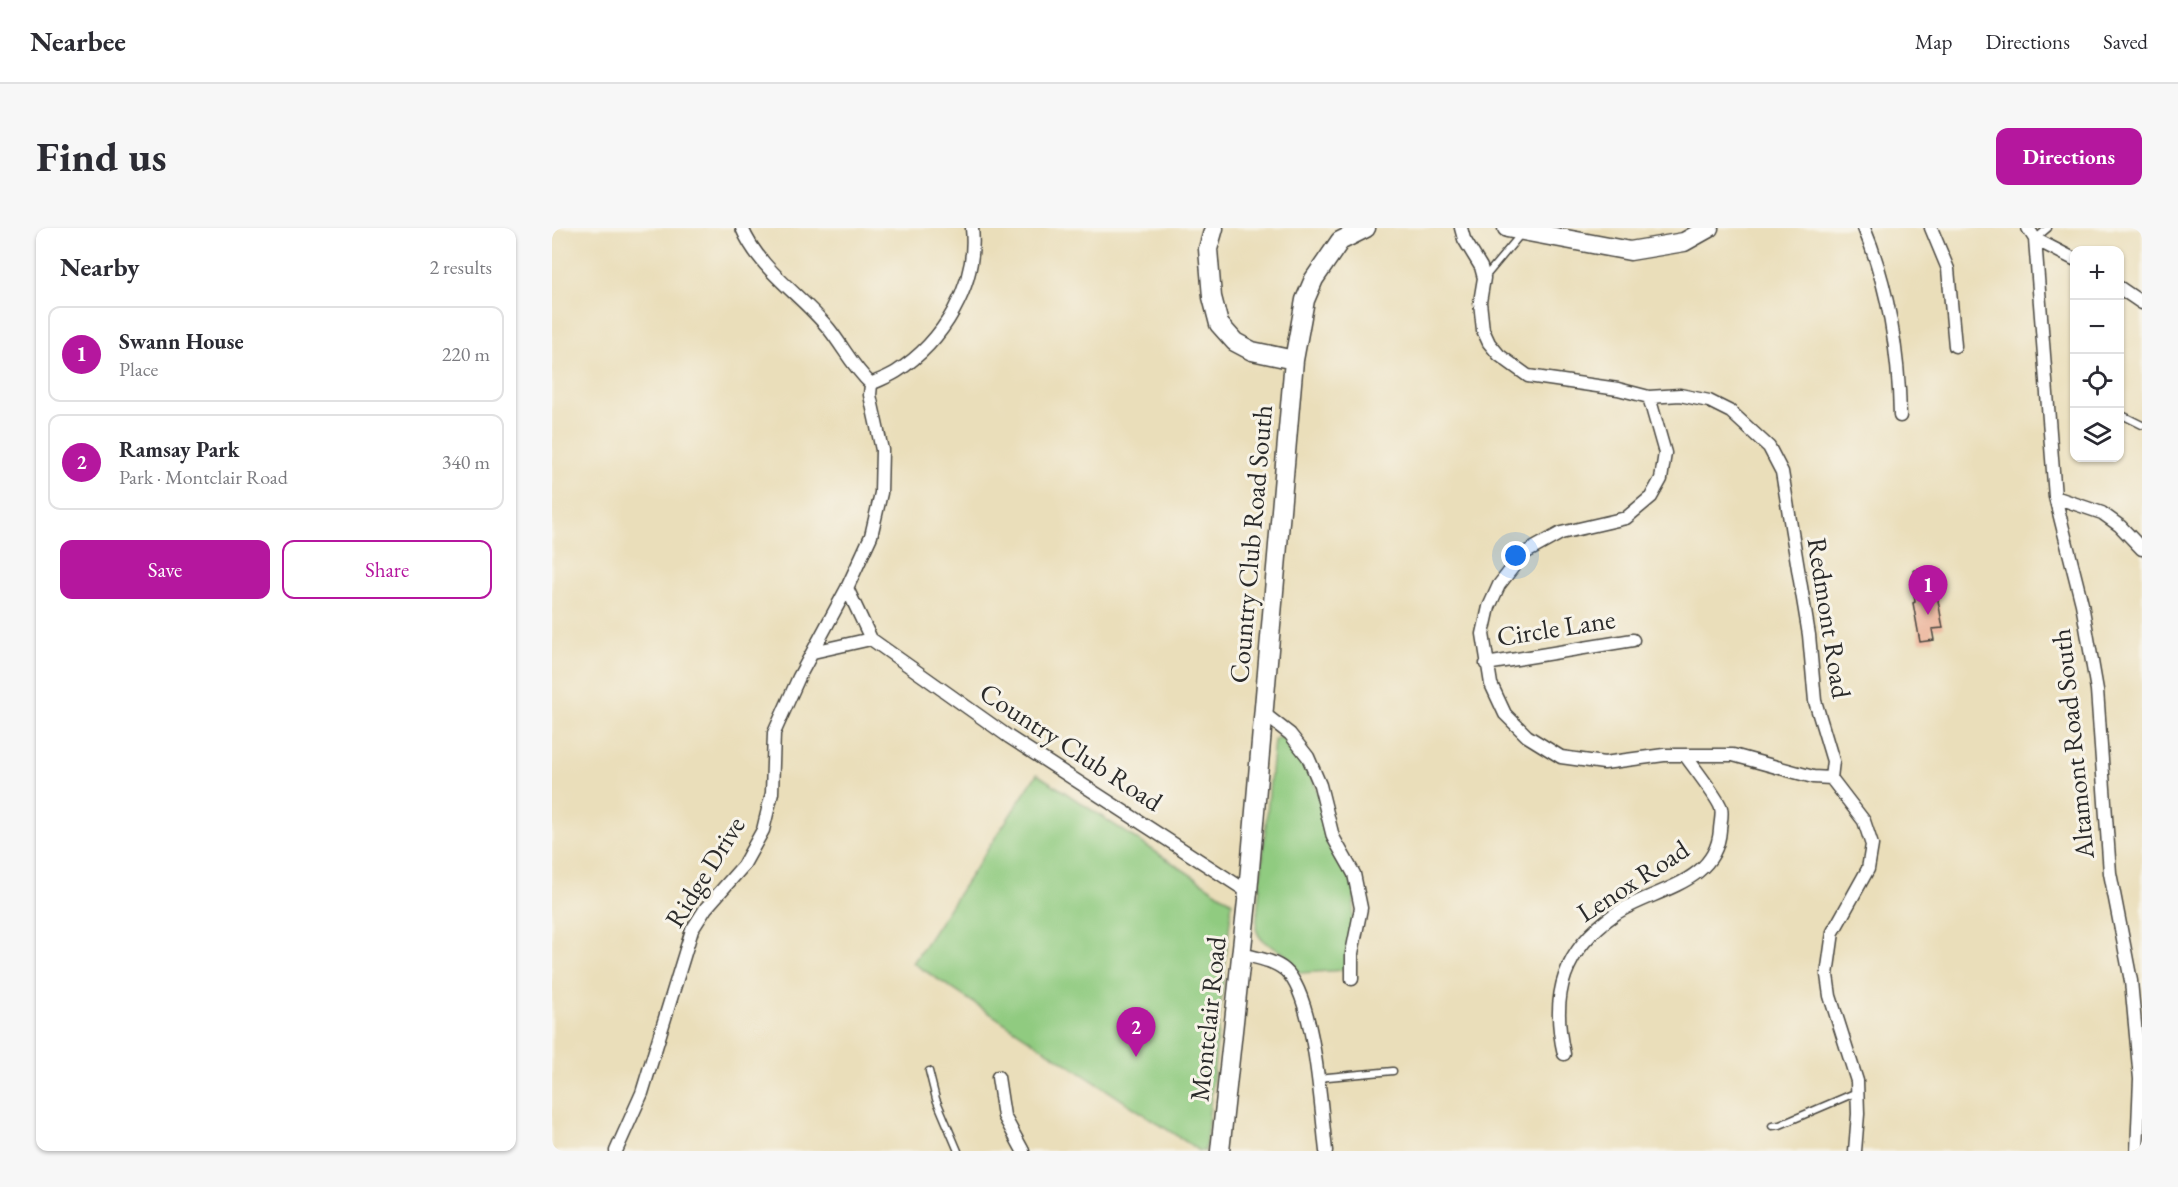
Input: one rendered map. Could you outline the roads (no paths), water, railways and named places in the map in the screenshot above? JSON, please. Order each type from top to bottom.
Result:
[{"type":"main road","points":[[1214,228],[1208,249],[1212,297],[1219,324],[1235,342],[1252,351],[1294,360]]},
{"type":"main road","name":"Country Club Road South","points":[[1248,892],[1294,360],[1305,300],[1314,279],[1340,241],[1366,228]]},
{"type":"main road","points":[[1515,230],[1630,251],[1684,242],[1709,228]]},
{"type":"main road","name":"Montclair Road","points":[[1220,1151],[1248,892]]},
{"type":"street","points":[[742,228],[771,272],[829,328],[856,370],[871,384],[896,372],[927,347],[957,308],[970,272],[972,228]]},
{"type":"street","points":[[1461,228],[1464,239],[1481,267],[1484,278]]},
{"type":"street","points":[[1864,228],[1873,249],[1890,313],[1900,416]]},
{"type":"street","points":[[1931,228],[1948,269],[1955,346]]},
{"type":"street","points":[[2028,228],[2036,239],[2070,257]]},
{"type":"street","name":"Altamont Road South","points":[[2036,239],[2055,497],[2082,604],[2097,690],[2109,873],[2131,981],[2141,1079],[2137,1151]]},
{"type":"street","name":"Redmont Road","points":[[1484,278],[1480,302],[1483,330],[1488,343],[1499,355],[1528,376],[1618,388],[1649,397],[1680,395],[1709,401],[1731,412],[1769,447],[1782,472],[1809,634],[1815,701],[1833,761],[1832,778]]},
{"type":"street","points":[[2124,291],[2142,303]]},
{"type":"street","name":"Ridge Drive","points":[[616,1151],[642,1093],[692,930],[706,908],[743,866],[763,830],[772,793],[774,733],[799,677],[847,588],[871,536],[881,493],[882,450],[870,395],[871,384]]},
{"type":"street","points":[[1649,397],[1665,453],[1661,479],[1652,497],[1626,518],[1561,533],[1523,554],[1499,585],[1489,607],[1483,634],[1491,684],[1505,714],[1527,736],[1561,757],[1604,763],[1664,755],[1732,755],[1814,777],[1832,778],[1864,821],[1872,845],[1868,869],[1833,932],[1827,975],[1830,996],[1857,1081],[1858,1114],[1855,1151]]},
{"type":"street","points":[[2055,497],[2102,513],[2120,526],[2142,549]]},
{"type":"street","name":"Country Club Road","points":[[847,588],[871,639],[1009,737],[1248,892]]},
{"type":"street","points":[[813,652],[871,639]]},
{"type":"street","name":"Circle Lane","points":[[1486,664],[1633,640]]},
{"type":"street","points":[[1263,713],[1290,734],[1308,757],[1320,785],[1334,837],[1354,874],[1361,908],[1352,953],[1352,979]]},
{"type":"street","name":"Lenox Road","points":[[1564,1054],[1559,1033],[1559,998],[1567,969],[1582,943],[1616,914],[1694,876],[1708,862],[1719,843],[1721,808],[1685,755]]},
{"type":"street","points":[[1242,954],[1271,961],[1285,970],[1297,987],[1311,1032],[1326,1151]]},
{"type":"street","points":[[998,1077],[1004,1116],[1023,1151]]},
{"type":"lane","points":[[2036,239],[2048,228]]},
{"type":"lane","points":[[1484,278],[1515,230]]},
{"type":"lane","points":[[2124,416],[2142,425]]},
{"type":"lane","points":[[929,1071],[936,1099],[958,1151]]},
{"type":"lane","points":[[1317,1078],[1393,1071]]},
{"type":"lane","points":[[1772,1126],[1780,1125],[1857,1092]]},
{"type":"place","name":"Swann House","points":[[1928,615]]},
{"type":"place","name":"Ramsay Park","points":[[1136,1057]]}]
